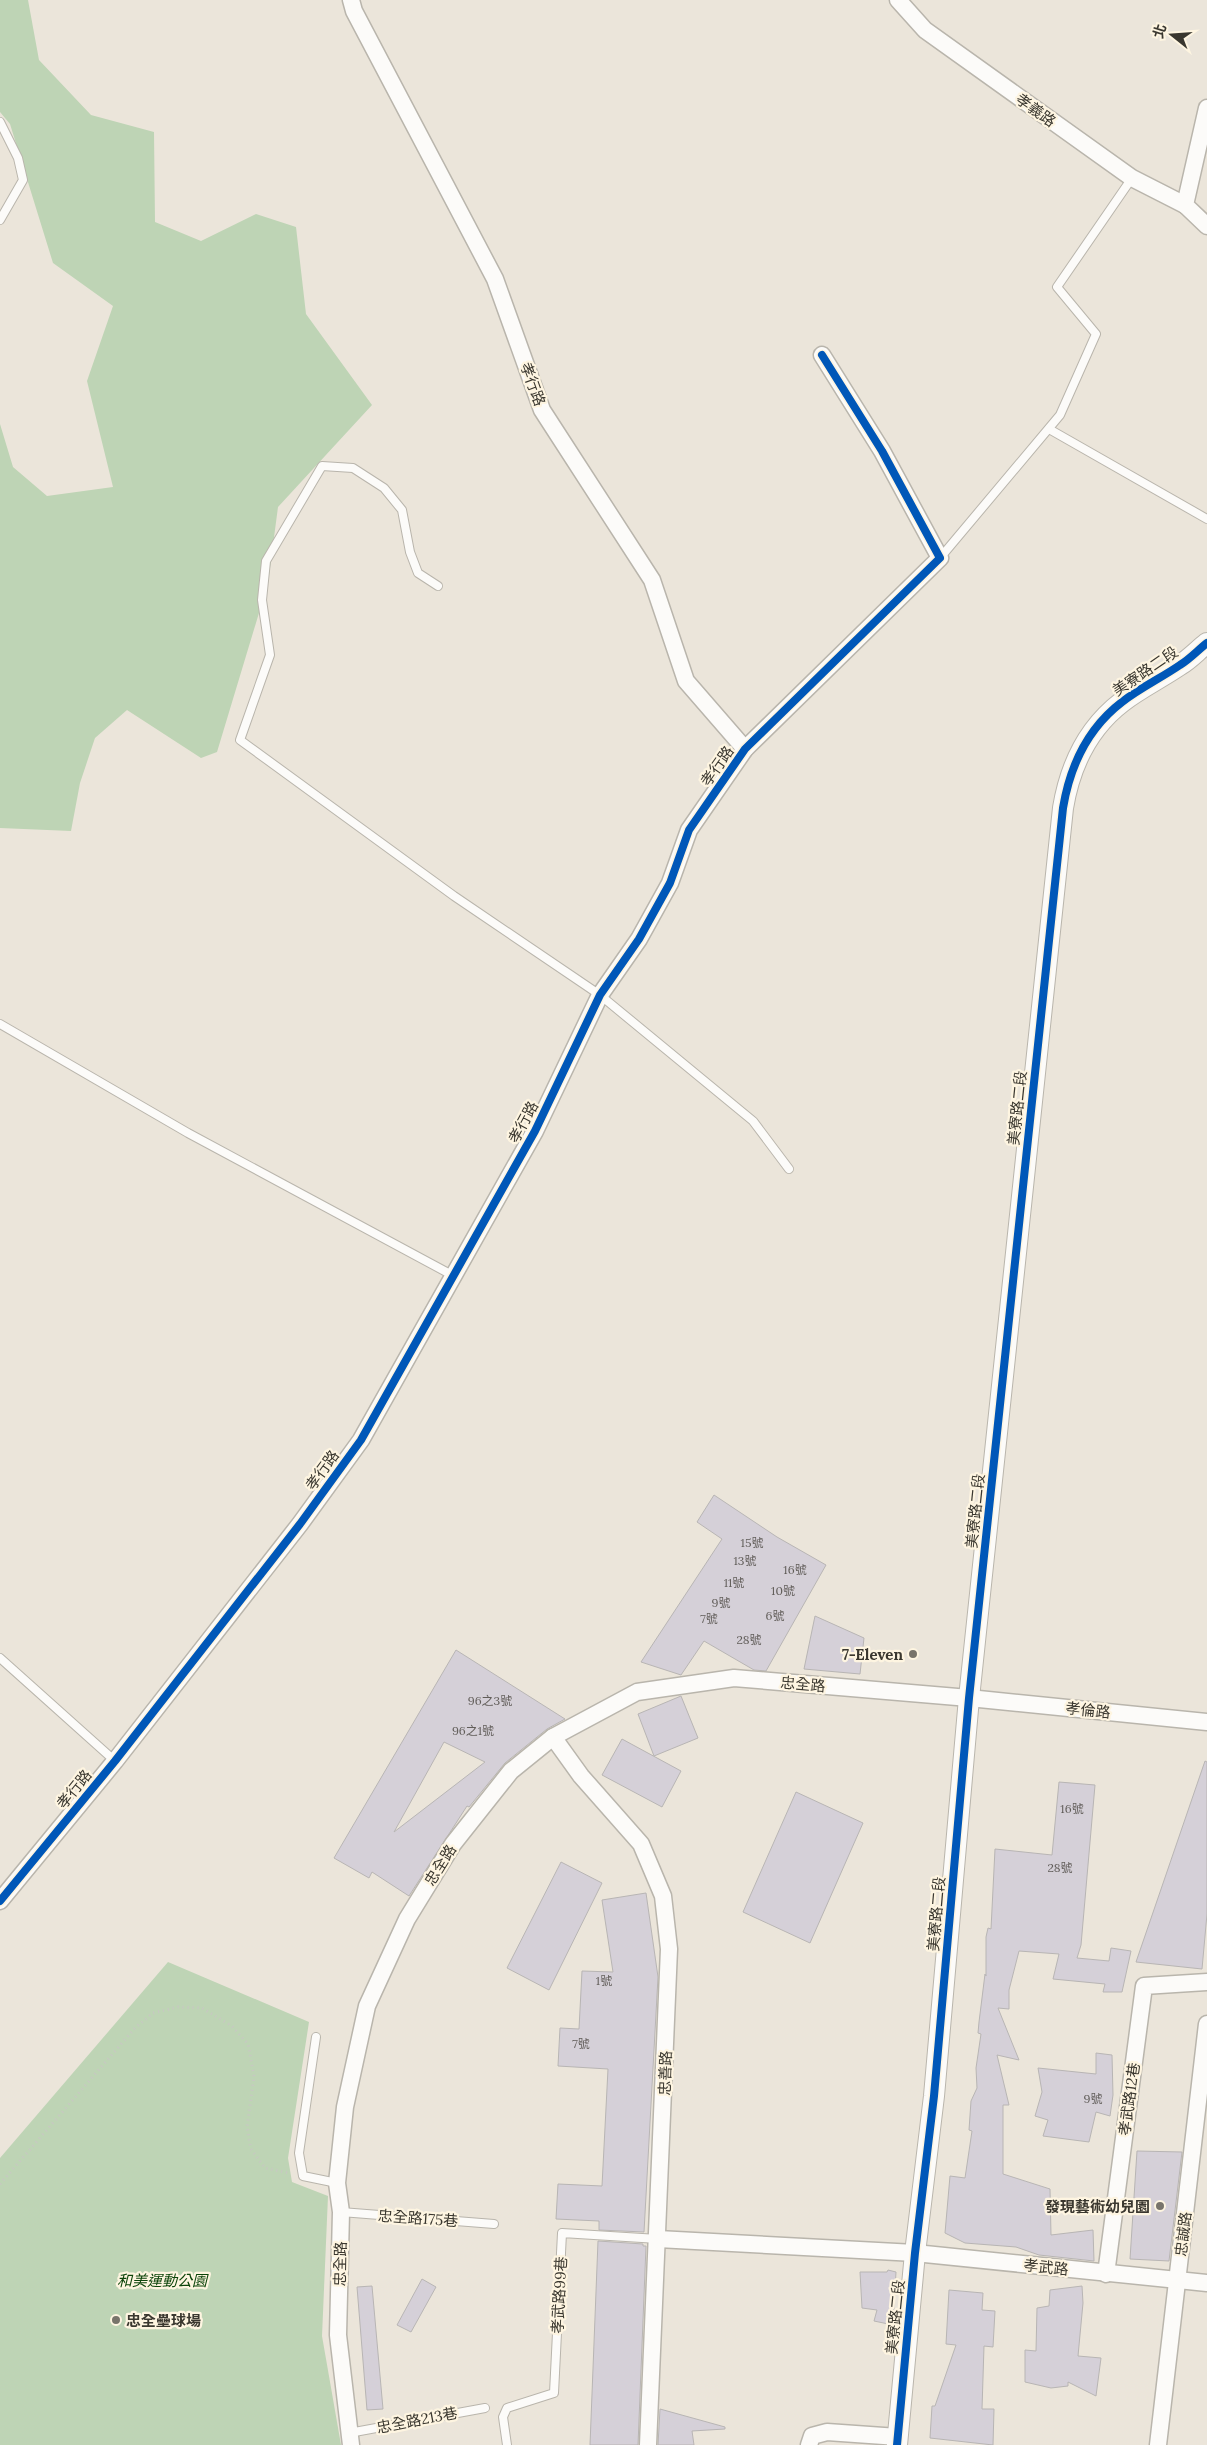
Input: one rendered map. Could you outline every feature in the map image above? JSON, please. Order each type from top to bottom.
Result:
[{"type":"street","name":"孝行路","points":[[350,0],[354,11],[496,280],[542,410],[652,580],[686,681],[745,749]]},
{"type":"street","name":"孝義路","points":[[898,0],[925,30],[1132,178],[1185,205],[1207,226]]},
{"type":"street","points":[[1185,205],[1207,108]]},
{"type":"street","points":[[822,355],[882,451],[940,558]]},
{"type":"street","name":"孝行路","points":[[0,1901],[115,1760],[300,1524],[360,1440],[535,1131],[600,995],[640,939],[670,883],[690,830],[745,749],[940,558]]},
{"type":"street","name":"美寮路二段","points":[[898,2441],[915,2253],[934,2096],[969,1698],[1066,788],[1080,752],[1102,720],[1122,702],[1182,664],[1207,643]]},
{"type":"street","name":"忠全路","points":[[350,2439],[338,2336],[341,2212],[337,2184],[345,2107],[367,2006],[407,1919],[453,1844],[506,1778],[553,1737],[637,1692],[734,1678],[969,1698]]},
{"type":"street","name":"孝倫路","points":[[969,1698],[1207,1722]]},
{"type":"street","name":"忠善路","points":[[553,1737],[581,1776],[641,1844],[663,1896],[669,1949],[648,2445]]},
{"type":"street","name":"孝武路12巷","points":[[1106,2274],[1144,1986],[1207,1982]]},
{"type":"street","name":"忠誠路","points":[[1158,2445],[1207,2024]]},
{"type":"street","name":"孝武路","points":[[658,2239],[915,2253],[1106,2274],[1207,2282]]},
{"type":"street","points":[[811,2440],[827,2432],[898,2441]]},
{"type":"lane","points":[[0,122],[18,158],[22,180],[0,220]]},
{"type":"lane","points":[[940,558],[1060,414],[1096,334],[1057,287],[1132,178]]},
{"type":"lane","points":[[1049,429],[1207,519]]},
{"type":"lane","points":[[438,586],[418,573],[410,552],[402,510],[384,488],[353,468],[322,466],[266,561],[262,600],[270,655],[240,740],[454,896],[600,995],[753,1121],[788,1169]]},
{"type":"lane","points":[[0,1024],[188,1133],[452,1276]]},
{"type":"lane","points":[[0,1658],[115,1760]]},
{"type":"lane","points":[[316,2037],[299,2153],[303,2176],[337,2184]]},
{"type":"lane","name":"忠全路175巷","points":[[341,2212],[494,2224]]},
{"type":"lane","name":"孝武路99巷","points":[[507,2445],[503,2417],[507,2408],[554,2394],[562,2233],[658,2239]]},
{"type":"lane","name":"忠全路213巷","points":[[350,2439],[485,2408]]},
{"type":"path","points":[[0,2184],[135,2028],[153,2013],[178,2007],[202,2008],[232,2026],[248,2044],[254,2076],[247,2127],[251,2149],[265,2168],[303,2176]]},
{"type":"green space","points":[[0,0],[28,0],[39,60],[91,115],[154,132],[155,222],[201,241],[256,214],[296,227],[306,314],[372,405],[278,507],[268,583],[217,752],[201,758],[127,710],[95,738],[80,783],[71,831],[0,828],[0,424],[13,467],[47,496],[113,487],[87,381],[113,306],[53,263],[10,124],[0,112]]},
{"type":"green space","name":"和美運動公園","points":[[168,1962],[309,2022],[288,2158],[292,2182],[328,2196],[322,2336],[341,2445],[0,2445],[0,2158]]},
{"type":"building","points":[[714,1495],[777,1537],[826,1565],[766,1671],[754,1670],[704,1641],[681,1675],[641,1662],[722,1539],[697,1522]]},
{"type":"building","points":[[815,1616],[864,1638],[860,1674],[804,1669]]},
{"type":"building","points":[[456,1650],[565,1719],[547,1729],[505,1763],[469,1807],[467,1806],[409,1896],[372,1872],[369,1878],[334,1858]],"holes":[[[444,1742],[485,1762],[394,1832]]]},
{"type":"building","points":[[681,1696],[698,1738],[654,1756],[638,1714]]},
{"type":"building","points":[[622,1739],[681,1771],[662,1807],[602,1775]]},
{"type":"building","points":[[1205,1761],[1207,1762],[1207,1914],[1202,1969],[1136,1962]]},
{"type":"building","points":[[1059,1782],[1095,1785],[1081,1945],[1077,1958],[1109,1961],[1111,1948],[1131,1951],[1122,1992],[1103,1992],[1105,1984],[1053,1979],[1059,1954],[1019,1951],[1009,1990],[1009,2009],[998,2008],[1019,2060],[997,2055],[1009,2105],[1003,2105],[1003,2174],[1050,2189],[1051,2235],[1093,2230],[1094,2261],[1039,2255],[1016,2247],[965,2243],[945,2233],[950,2176],[965,2178],[972,2131],[969,2130],[971,2101],[977,2088],[976,2068],[981,2034],[978,2033],[985,1974],[986,1976],[986,1937],[988,1928],[991,1929],[995,1849],[1052,1855]]},
{"type":"building","points":[[796,1792],[863,1823],[810,1943],[743,1912]]},
{"type":"building","points":[[561,1862],[602,1883],[549,1990],[507,1968]]},
{"type":"building","points":[[646,1893],[658,1977],[644,2232],[599,2230],[599,2221],[556,2219],[558,2184],[602,2186],[608,2069],[558,2066],[560,2028],[579,2029],[582,1971],[613,1972],[602,1900]]},
{"type":"building","points":[[1096,2053],[1112,2055],[1113,2095],[1110,2116],[1096,2112],[1089,2142],[1043,2136],[1048,2120],[1035,2116],[1042,2092],[1038,2068],[1096,2074]]},
{"type":"building","name":"發現藝術幼兒園","points":[[1137,2151],[1182,2152],[1169,2261],[1130,2259]]},
{"type":"building","points":[[598,2241],[643,2244],[643,2246],[646,2246],[638,2445],[590,2445]]},
{"type":"building","points":[[888,2270],[896,2272],[893,2325],[874,2321],[877,2310],[862,2308],[860,2272],[887,2272]]},
{"type":"building","points":[[422,2279],[436,2287],[411,2332],[397,2325]]},
{"type":"building","points":[[372,2286],[383,2409],[367,2410],[357,2287]]},
{"type":"building","points":[[1082,2286],[1083,2303],[1078,2356],[1101,2358],[1096,2396],[1068,2382],[1068,2386],[1051,2388],[1025,2382],[1025,2350],[1036,2351],[1037,2308],[1049,2306],[1050,2290]]},
{"type":"building","points":[[949,2290],[983,2293],[982,2310],[995,2311],[993,2347],[984,2346],[982,2409],[994,2409],[993,2445],[930,2438],[932,2406],[935,2406],[956,2345],[946,2344]]},
{"type":"building","points":[[660,2409],[725,2427],[725,2429],[692,2431],[694,2445],[658,2445]]},
{"type":"cycle path","points":[[0,1901],[115,1761],[300,1524],[361,1440],[535,1131],[600,995],[639,939],[670,883],[689,830],[745,749],[940,558],[882,451],[822,355]]},
{"type":"cycle path","points":[[897,2445],[915,2253],[934,2096],[969,1698],[1063,808],[1070,777],[1082,749],[1099,724],[1122,702],[1184,663],[1207,643]]},
{"type":"place","name":"7-Eleven","points":[[913,1654]]},
{"type":"place","name":"發現藝術幼兒園","points":[[1160,2206]]},
{"type":"place","name":"忠全壘球場","points":[[116,2320]]}]
